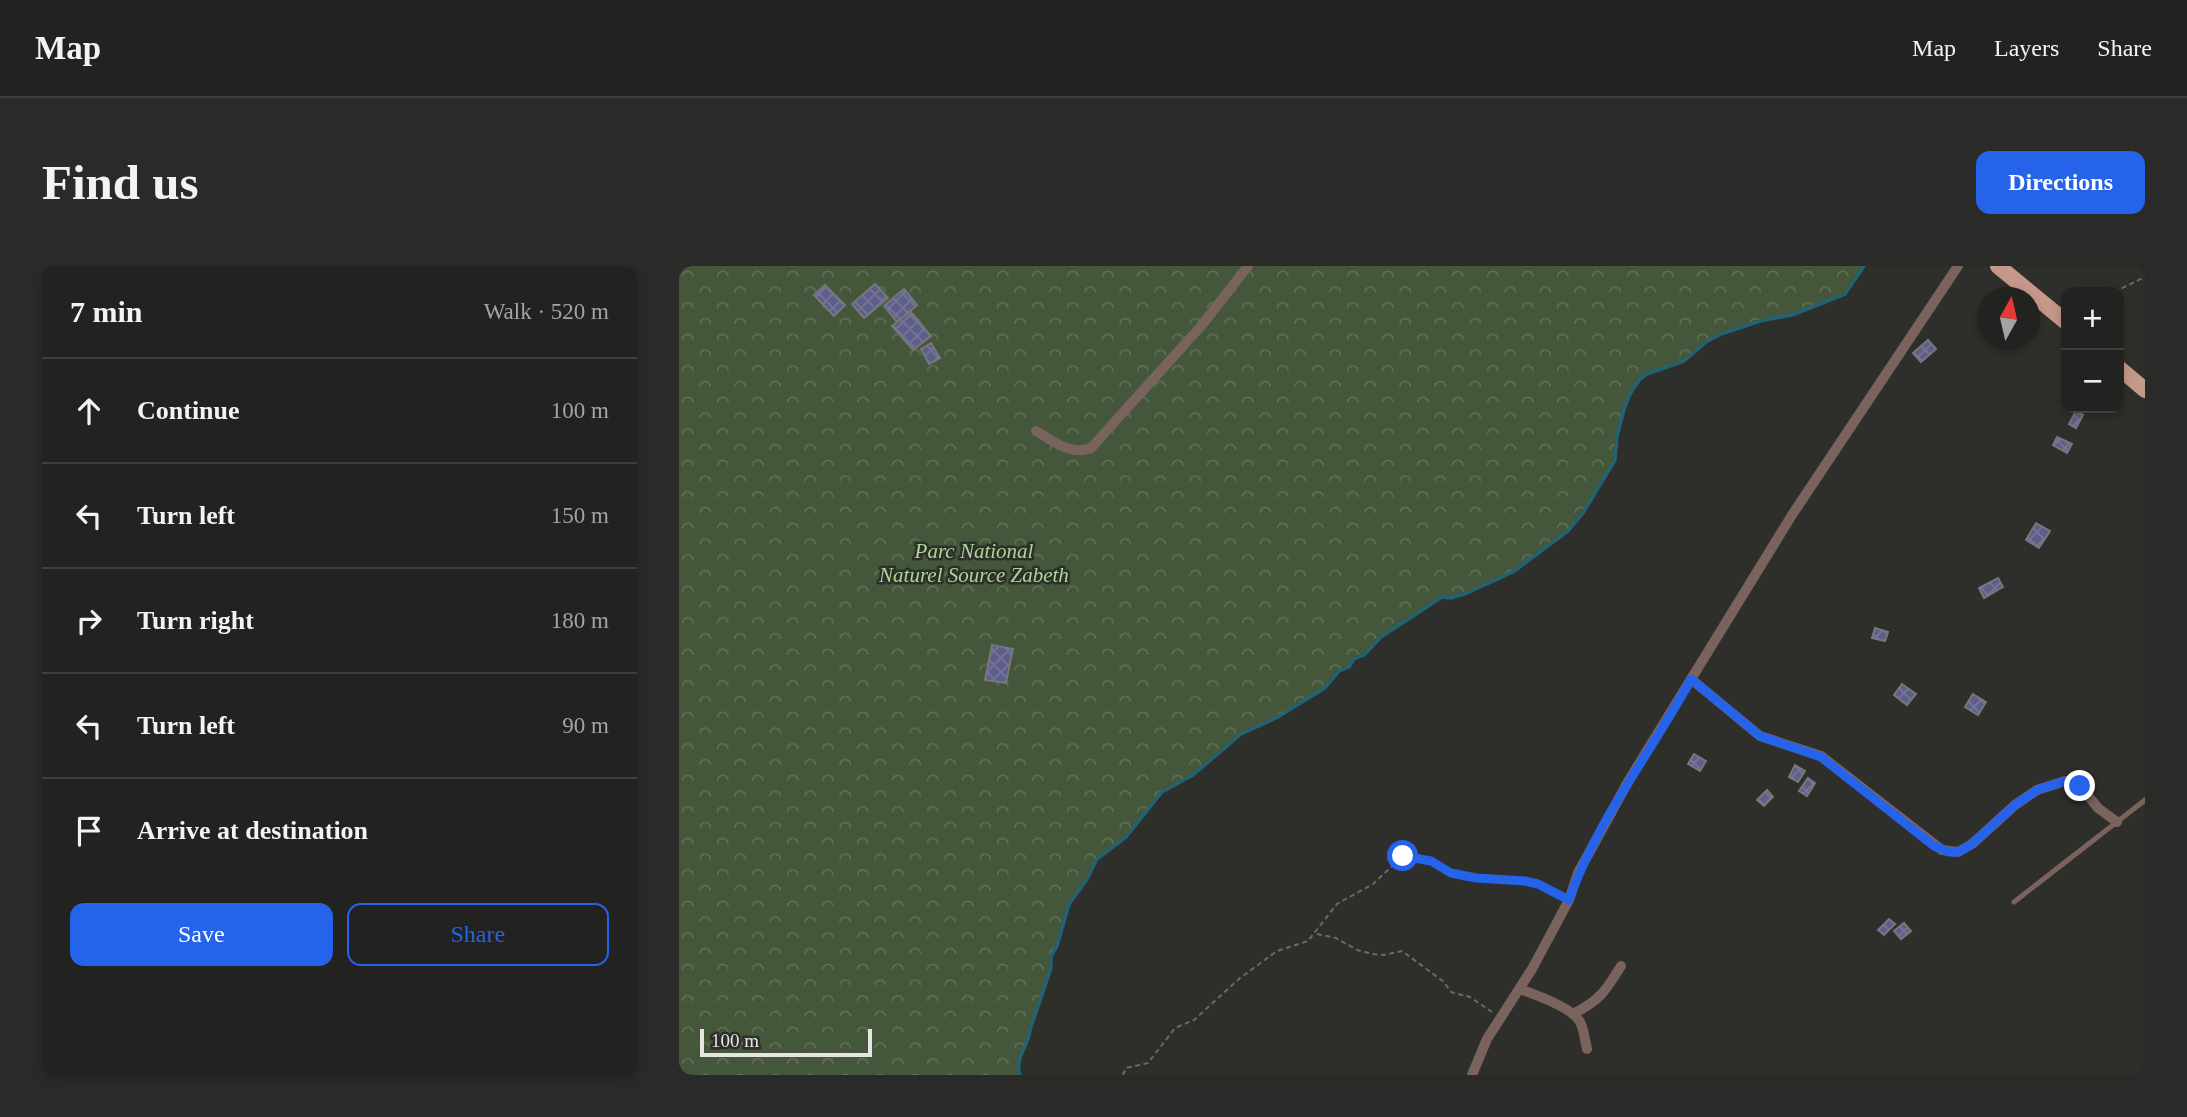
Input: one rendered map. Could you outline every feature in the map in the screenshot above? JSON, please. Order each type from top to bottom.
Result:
[{"type":"main road","points":[[1998,266],[2061,318]]},
{"type":"main road","points":[[2124,372],[2145,390]]},
{"type":"street","points":[[1036,430],[1069,449],[1080,452],[1091,448],[1202,325],[1248,266]]},
{"type":"street","points":[[1472,1075],[1487,1039],[1520,989],[1569,900],[1578,873],[1629,780],[1792,515],[1958,266]]},
{"type":"street","points":[[1691,679],[1760,736],[1821,757],[1942,850],[1958,852],[1972,844],[2015,805],[2037,790],[2065,781],[2080,786],[2098,807],[2117,822]]},
{"type":"street","points":[[1573,1014],[1599,998],[1621,966]]},
{"type":"street","points":[[1520,989],[1573,1014],[1579,1020],[1587,1049]]},
{"type":"lane","points":[[2014,902],[2145,800]]},
{"type":"path","points":[[2124,287],[2145,277]]},
{"type":"path","points":[[1123,1075],[1126,1068],[1148,1063],[1175,1028],[1194,1020],[1240,978],[1277,951],[1308,942],[1337,904],[1373,884],[1403,856],[1431,861],[1451,873],[1538,884],[1569,900]]},
{"type":"path","points":[[1315,934],[1336,938],[1357,950],[1373,954],[1384,955],[1402,951],[1444,982],[1451,992],[1476,1000],[1500,1020]]},
{"type":"green space","name":"Parc National Naturel Source Zabeth","points":[[679,266],[1864,266],[1845,294],[1792,315],[1759,321],[1721,334],[1706,342],[1684,361],[1647,374],[1630,394],[1624,409],[1617,436],[1615,460],[1583,513],[1568,531],[1513,572],[1467,593],[1451,598],[1442,597],[1381,637],[1364,655],[1339,671],[1325,688],[1276,718],[1241,734],[1193,775],[1162,792],[1126,837],[1097,859],[1086,881],[1069,904],[1057,946],[1051,956],[1051,968],[1020,1058],[1020,1075],[679,1075]]},
{"type":"building","points":[[875,284],[888,298],[864,318],[852,304]]},
{"type":"building","points":[[825,285],[845,305],[834,316],[814,295]]},
{"type":"building","points":[[904,289],[917,305],[897,322],[884,306]]},
{"type":"building","points":[[910,311],[931,336],[913,350],[892,326]]},
{"type":"building","points":[[1928,340],[1936,349],[1921,362],[1913,353]]},
{"type":"building","points":[[931,343],[940,358],[929,364],[921,349]]},
{"type":"building","points":[[2075,413],[2083,415],[2076,428],[2069,424]]},
{"type":"building","points":[[2057,437],[2072,444],[2067,453],[2053,445]]},
{"type":"building","points":[[2036,523],[2050,531],[2039,548],[2026,540]]},
{"type":"building","points":[[1998,578],[2003,587],[1984,598],[1979,588]]},
{"type":"building","points":[[1875,628],[1888,632],[1885,641],[1872,638]]},
{"type":"building","points":[[992,645],[1013,649],[1006,683],[985,680]]},
{"type":"building","points":[[1902,684],[1916,694],[1907,705],[1894,695]]},
{"type":"building","points":[[1973,694],[1986,702],[1978,715],[1965,707]]},
{"type":"building","points":[[1694,754],[1706,761],[1700,771],[1688,764]]},
{"type":"building","points":[[1795,765],[1805,771],[1798,782],[1789,777]]},
{"type":"building","points":[[1808,778],[1815,783],[1807,796],[1799,791]]},
{"type":"building","points":[[1767,790],[1773,797],[1764,806],[1757,800]]},
{"type":"building","points":[[1889,919],[1895,924],[1884,935],[1878,930]]},
{"type":"building","points":[[1904,923],[1911,931],[1901,939],[1894,931]]},
{"type":"waterway","points":[[1020,1075],[1020,1058],[1051,968],[1051,956],[1057,946],[1069,904],[1086,881],[1097,859],[1126,837],[1162,792],[1193,775],[1241,734],[1276,718],[1325,688],[1339,671],[1364,655],[1381,637],[1442,597],[1451,598],[1467,593],[1513,572],[1568,531],[1583,513],[1615,460],[1617,436],[1624,409],[1640,379],[1684,361],[1706,342],[1721,334],[1760,321],[1792,315],[1845,294],[1864,266]]},
{"type":"route","points":[[1403,856],[1431,861],[1451,873],[1538,884],[1569,900],[1578,873],[1629,780],[1691,679],[1760,736],[1813,752],[1934,846],[1949,852],[1958,852],[1972,844],[2015,805],[2037,790],[2065,781],[2080,786]]}]
